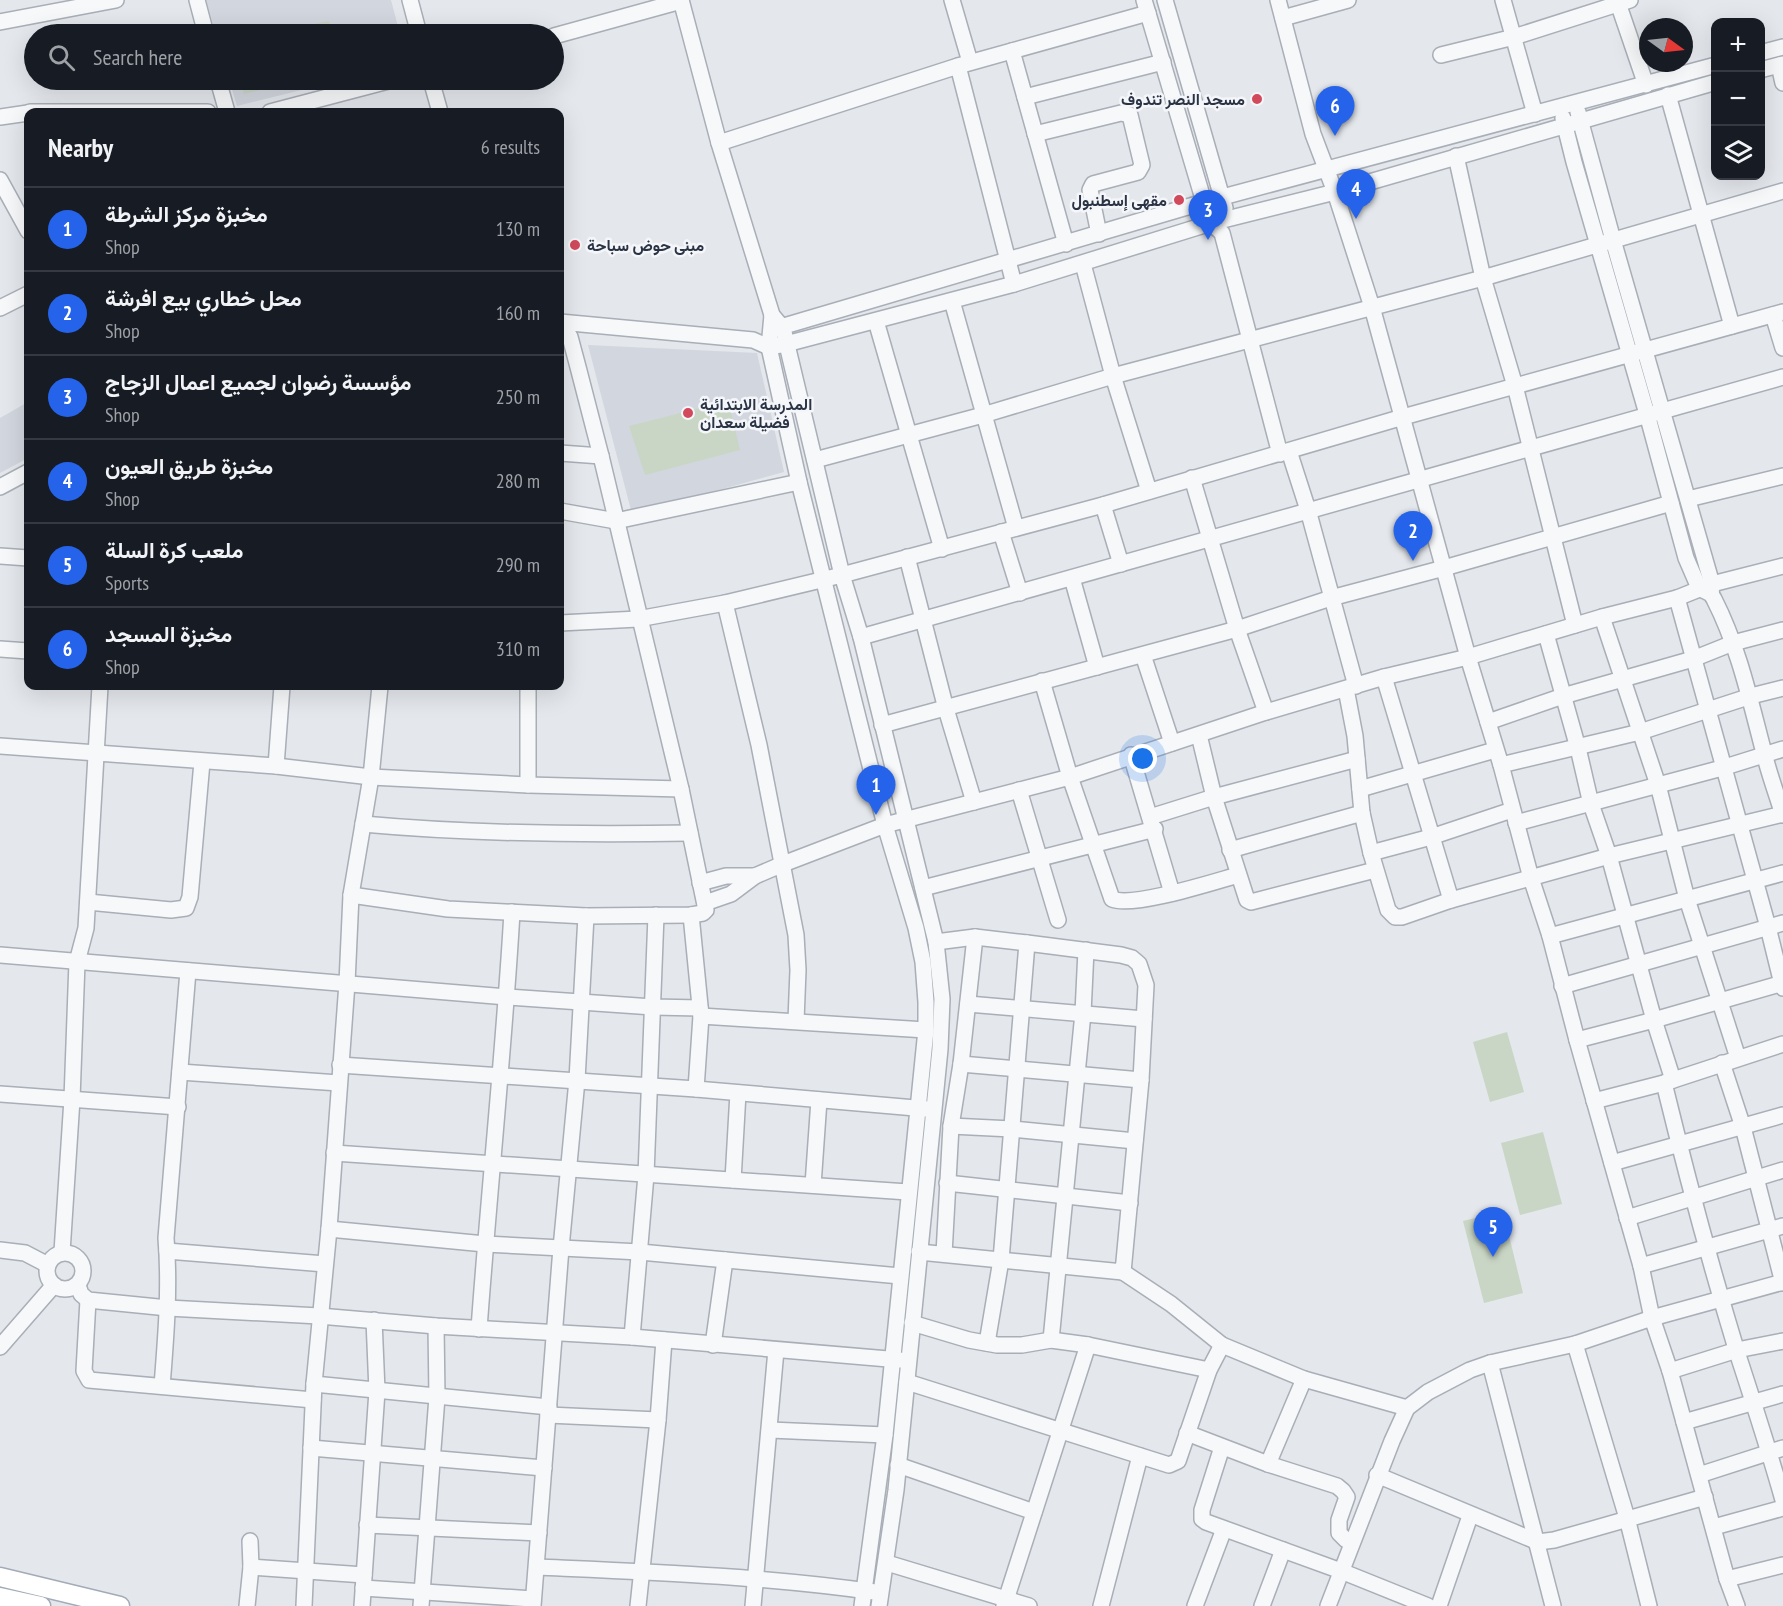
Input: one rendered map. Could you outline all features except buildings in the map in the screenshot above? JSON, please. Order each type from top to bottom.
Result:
[{"type":"main road","points":[[0,1577],[120,1606]]},
{"type":"main road","points":[[0,1597],[38,1606]]},
{"type":"street","points":[[0,22],[116,0]]},
{"type":"street","points":[[197,0],[203,24]]},
{"type":"street","points":[[410,0],[416,24]]},
{"type":"street","points":[[537,1567],[757,1580],[881,1600],[907,1382],[934,1109],[942,999],[936,942],[861,637],[842,575],[786,344],[774,324],[719,143],[681,0],[564,33]]},
{"type":"street","points":[[952,0],[964,64],[1014,284]]},
{"type":"street","points":[[1165,0],[1223,198],[1220,225]]},
{"type":"street","points":[[1278,0],[1313,134],[1335,192],[1372,307],[1468,657],[1501,765],[1531,878],[1550,936],[1641,1266],[1652,1318],[1670,1371],[1727,1579],[1737,1606]]},
{"type":"street","points":[[1283,18],[1348,0]]},
{"type":"street","points":[[1503,0],[1535,114]]},
{"type":"street","points":[[1441,55],[1514,37],[1621,1],[1646,85]]},
{"type":"street","points":[[719,143],[964,64],[1012,51],[1146,6],[1204,202],[1220,225],[1250,340],[1284,452],[1308,510],[1351,687],[1362,813],[1371,853],[1388,910],[1395,917],[1402,917],[1451,900],[1609,856],[1783,815],[1733,643],[1707,589],[1689,566],[1671,503],[1645,349],[1605,242],[1560,107]]},
{"type":"street","points":[[1156,38],[1175,33]]},
{"type":"street","points":[[1765,52],[1783,47]]},
{"type":"street","points":[[1012,51],[1066,244]]},
{"type":"street","points":[[1025,97],[1163,62]]},
{"type":"street","points":[[1765,69],[1781,65],[1783,83]]},
{"type":"street","points":[[753,340],[774,324],[1066,244],[1204,202],[1711,67]]},
{"type":"street","points":[[564,322],[753,340],[769,347],[786,344],[1014,284],[1711,83]]},
{"type":"street","points":[[221,90],[226,108]]},
{"type":"street","points":[[285,108],[354,90]]},
{"type":"street","points":[[434,90],[439,108]]},
{"type":"street","points":[[1668,95],[1732,326]]},
{"type":"street","points":[[1576,103],[1629,354],[1655,412],[1688,500],[1707,589]]},
{"type":"street","points":[[1035,134],[1121,113],[1130,115],[1142,165],[1138,171],[1094,184],[1090,190],[1099,234]]},
{"type":"street","points":[[0,117],[24,114]]},
{"type":"street","points":[[1456,156],[1483,278],[1515,386],[1575,625]]},
{"type":"street","points":[[0,180],[5,201],[24,226]]},
{"type":"street","points":[[815,460],[983,415],[1113,376],[1483,278],[1783,191]]},
{"type":"street","points":[[1083,264],[1113,376],[1149,491]]},
{"type":"street","points":[[0,308],[24,296]]},
{"type":"street","points":[[952,301],[983,415],[1020,593]]},
{"type":"street","points":[[564,622],[638,619],[725,603],[842,575],[1103,505],[1403,417],[1778,313],[1783,348]]},
{"type":"street","points":[[876,321],[942,549]]},
{"type":"street","points":[[774,324],[769,347],[799,482],[885,825],[916,928],[923,962],[926,1002],[926,1030],[885,1435],[864,1598]]},
{"type":"street","points":[[351,895],[448,909],[586,916],[692,915],[705,912],[681,789],[573,347],[564,328]]},
{"type":"street","points":[[861,637],[1783,376]]},
{"type":"street","points":[[564,453],[600,456]]},
{"type":"street","points":[[0,487],[24,474]]},
{"type":"street","points":[[1688,500],[1783,476]]},
{"type":"street","points":[[1192,478],[1237,629],[1266,712]]},
{"type":"street","points":[[564,512],[616,521],[799,482]]},
{"type":"street","points":[[882,725],[1237,629],[1331,598],[1671,503]]},
{"type":"street","points":[[1103,505],[1120,564]]},
{"type":"street","points":[[0,556],[24,558]]},
{"type":"street","points":[[907,557],[946,709],[974,802]]},
{"type":"street","points":[[705,903],[731,894],[755,876],[885,825],[1070,777],[1266,712],[1384,677],[1468,657],[1602,617],[1782,570]]},
{"type":"street","points":[[1072,578],[1097,667]]},
{"type":"street","points":[[1577,1040],[1783,985],[1776,925],[1755,881],[1677,598]]},
{"type":"street","points":[[725,603],[759,745],[796,935],[798,970],[796,1021]]},
{"type":"street","points":[[1602,617],[1658,785],[1670,840],[1687,899],[1738,1058]]},
{"type":"street","points":[[1488,722],[1563,696],[1693,659],[1733,643],[1783,630]]},
{"type":"street","points":[[1546,634],[1591,804],[1609,856],[1654,1020],[1669,1082],[1679,1143],[1693,1196],[1753,1401],[1776,1450],[1783,1500]]},
{"type":"street","points":[[0,649],[24,651]]},
{"type":"street","points":[[1143,655],[1172,743]]},
{"type":"street","points":[[1384,677],[1451,900]]},
{"type":"street","points":[[1042,681],[1070,777],[1112,899],[1126,902],[1172,893],[1238,875]]},
{"type":"street","points":[[1501,765],[1640,732],[1750,696],[1783,688]]},
{"type":"street","points":[[62,1252],[72,1100],[77,962],[86,928],[100,690]]},
{"type":"street","points":[[276,766],[282,690]]},
{"type":"street","points":[[304,1606],[314,1384],[329,1229],[351,895],[371,777],[380,690]]},
{"type":"street","points":[[528,690],[528,785]]},
{"type":"street","points":[[1198,735],[1214,797],[1247,900],[1251,902],[1375,870]]},
{"type":"street","points":[[0,746],[276,766],[371,777],[528,785],[681,789]]},
{"type":"street","points":[[1371,853],[1514,816],[1591,804],[1783,749]]},
{"type":"street","points":[[1360,789],[1495,750]]},
{"type":"street","points":[[1131,755],[1172,893]]},
{"type":"street","points":[[923,888],[1093,846],[1214,797],[1357,759]]},
{"type":"street","points":[[88,902],[171,910],[186,908],[190,897],[202,762]]},
{"type":"street","points":[[1019,790],[1058,920]]},
{"type":"street","points":[[1230,850],[1362,813]]},
{"type":"street","points":[[363,824],[442,831],[573,835],[690,833]]},
{"type":"street","points":[[1550,936],[1783,873]]},
{"type":"street","points":[[700,883],[726,876],[755,876]]},
{"type":"street","points":[[479,1329],[512,912]]},
{"type":"street","points":[[632,1337],[646,1175],[656,915]]},
{"type":"street","points":[[692,915],[701,1012],[696,1089]]},
{"type":"street","points":[[251,1567],[307,1571],[364,1581],[422,1599],[533,1603],[561,1248],[577,1080],[586,916]]},
{"type":"street","points":[[1562,986],[1776,925]]},
{"type":"street","points":[[936,942],[975,937],[1121,955],[1132,958],[1139,964],[1146,985],[1141,1080],[1123,1272]]},
{"type":"street","points":[[944,1254],[951,1126],[961,1064],[975,937]]},
{"type":"street","points":[[987,1343],[1001,1260],[1008,1191],[1027,943]]},
{"type":"street","points":[[1051,1340],[1083,1013],[1086,950]]},
{"type":"street","points":[[0,955],[926,1030]]},
{"type":"street","points":[[162,1386],[168,1308],[166,1238],[188,971]]},
{"type":"street","points":[[968,1004],[1144,1019]]},
{"type":"street","points":[[1594,1101],[1669,1082],[1738,1058],[1783,1047]]},
{"type":"street","points":[[1328,1606],[1377,1475],[1407,1408],[1428,1392],[1470,1370],[1490,1363],[1575,1344],[1652,1318],[1783,1283],[1776,1228],[1755,1177],[1743,1127],[1722,1063]]},
{"type":"street","points":[[961,1064],[1141,1080]]},
{"type":"street","points":[[340,1065],[577,1080],[934,1109]]},
{"type":"street","points":[[180,1072],[339,1083]]},
{"type":"street","points":[[733,1180],[738,1093]]},
{"type":"street","points":[[0,1094],[177,1107]]},
{"type":"street","points":[[813,1185],[819,1100]]},
{"type":"street","points":[[1612,1163],[1783,1115]]},
{"type":"street","points":[[951,1126],[1012,1129],[1135,1141]]},
{"type":"street","points":[[334,1153],[908,1192]]},
{"type":"street","points":[[1627,1218],[1783,1170]]},
{"type":"street","points":[[947,1183],[1130,1203]]},
{"type":"street","points":[[1641,1266],[1776,1228]]},
{"type":"street","points":[[329,1229],[485,1244],[640,1252],[900,1276]]},
{"type":"street","points":[[0,1250],[25,1254],[48,1265]]},
{"type":"street","points":[[167,1251],[325,1263]]},
{"type":"street","points":[[62,1252],[71,1253],[79,1258],[84,1267],[83,1276],[78,1284],[70,1289],[62,1289],[54,1285],[47,1272],[53,1257],[62,1252]]},
{"type":"street","points":[[920,1252],[1123,1272],[1171,1304],[1222,1345],[1304,1379],[1407,1408]]},
{"type":"street","points":[[713,1345],[725,1260]]},
{"type":"street","points":[[78,1284],[81,1294],[88,1300],[168,1308],[632,1337],[908,1361]]},
{"type":"street","points":[[0,1347],[54,1285]]},
{"type":"street","points":[[88,1300],[85,1376],[93,1381],[313,1400]]},
{"type":"street","points":[[362,1606],[377,1391],[374,1320]]},
{"type":"street","points":[[912,1323],[987,1343],[1022,1345],[1051,1340],[1088,1345],[1209,1370]]},
{"type":"street","points":[[422,1599],[437,1397],[436,1326]]},
{"type":"street","points":[[638,1606],[658,1420],[664,1340]]},
{"type":"street","points":[[1670,1371],[1737,1350],[1783,1341]]},
{"type":"street","points":[[1575,1344],[1627,1518],[1649,1606]]},
{"type":"street","points":[[1005,1603],[1088,1345]]},
{"type":"street","points":[[907,1382],[1174,1465],[1178,1461],[1209,1370],[1222,1345]]},
{"type":"street","points":[[753,1606],[776,1350]]},
{"type":"street","points":[[1490,1363],[1553,1606]]},
{"type":"street","points":[[1268,1464],[1304,1379]]},
{"type":"street","points":[[314,1384],[548,1411],[658,1420]]},
{"type":"street","points":[[1684,1422],[1783,1394]]},
{"type":"street","points":[[770,1430],[885,1435]]},
{"type":"street","points":[[1187,1433],[1268,1464],[1327,1483],[1343,1491],[1347,1497],[1339,1520],[1339,1533],[1352,1542]]},
{"type":"street","points":[[1222,1447],[1201,1515],[1206,1522],[1341,1570],[1428,1606]]},
{"type":"street","points":[[311,1448],[544,1468]]},
{"type":"street","points":[[1699,1475],[1776,1450]]},
{"type":"street","points":[[1101,1606],[1140,1456]]},
{"type":"street","points":[[898,1465],[1034,1512]]},
{"type":"street","points":[[1377,1475],[1470,1516],[1538,1542],[1554,1540],[1705,1497]]},
{"type":"street","points":[[1714,1527],[1783,1508]]},
{"type":"street","points":[[1439,1606],[1470,1516]]},
{"type":"street","points":[[368,1525],[539,1533]]},
{"type":"street","points":[[1195,1606],[1224,1528]]},
{"type":"street","points":[[247,1606],[251,1567],[250,1541]]},
{"type":"street","points":[[1262,1606],[1283,1550]]},
{"type":"street","points":[[887,1563],[1005,1603],[1029,1606]]},
{"type":"street","points":[[1727,1579],[1783,1565]]},
{"type":"shaded area","points":[[206,0],[391,0],[397,24],[213,24]]},
{"type":"shaded area","points":[[232,90],[302,90],[237,106]]},
{"type":"shaded area","name":"المدرسة الابتدائية فضيلة سعدان","points":[[588,345],[757,353],[784,472],[632,514]]},
{"type":"shaded area","points":[[24,404],[24,460],[0,473],[0,418]]},
{"type":"green space","points":[[243,90],[260,90],[244,94]]},
{"type":"green space","points":[[728,401],[740,450],[645,475],[629,426]]},
{"type":"green space","points":[[1507,1032],[1524,1092],[1490,1102],[1473,1042]]},
{"type":"green space","points":[[1543,1132],[1562,1204],[1520,1215],[1501,1143]]},
{"type":"green space","points":[[1503,1211],[1523,1293],[1484,1303],[1463,1221]]},
{"type":"place","name":"مسجد النصر تندوف","points":[[1257,99]]},
{"type":"place","name":"مخبزة المسجد","points":[[1335,136]]},
{"type":"place","name":"مقهى إسطنبول","points":[[1179,200]]},
{"type":"place","name":"مخبزة طريق العيون","points":[[1356,219]]},
{"type":"place","name":"مؤسسة رضوان لجميع اعمال الزجاج","points":[[1208,240]]},
{"type":"place","name":"مبنى حوض سباحة","points":[[575,245]]},
{"type":"place","name":"المدرسة الابتدائية فضيلة سعدان","points":[[688,413]]},
{"type":"place","name":"محل خطاري بيع افرشة","points":[[1413,561]]},
{"type":"place","name":"مخبزة مركز الشرطة","points":[[876,815]]},
{"type":"place","name":"ملعب كرة السلة","points":[[1493,1257]]}]
